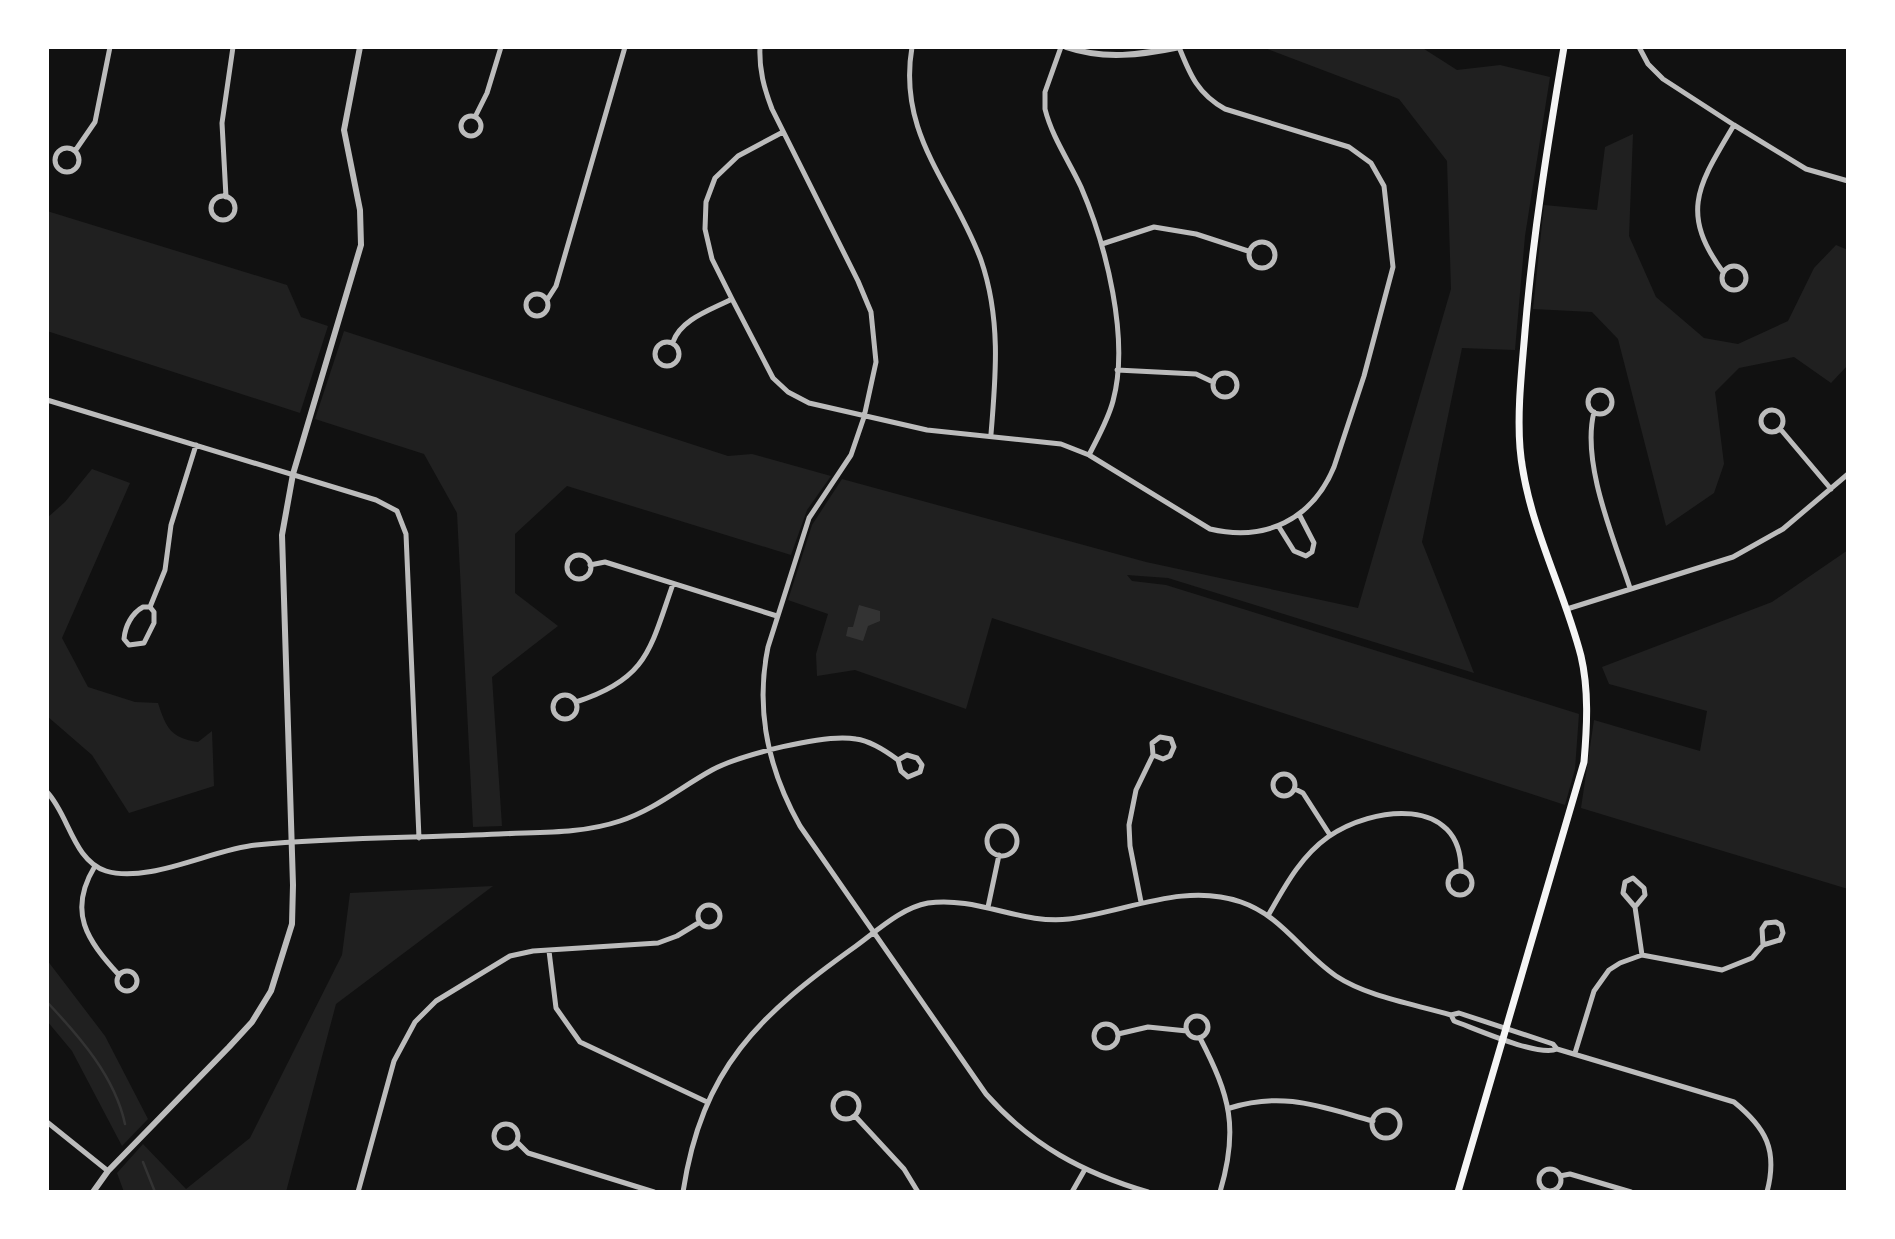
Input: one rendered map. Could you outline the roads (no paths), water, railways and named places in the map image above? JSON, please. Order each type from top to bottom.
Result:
[{"type":"main road","points":[[1458,1192],[1584,762],[1584,677],[1567,609],[1535,522],[1520,447],[1522,364],[1538,202],[1564,47]]},
{"type":"street","points":[[75,151],[94,121],[110,47]]},
{"type":"street","points":[[226,197],[219,197],[211,205],[213,216],[220,220],[228,219],[234,210],[232,202],[226,197],[222,123],[233,47]]},
{"type":"street","points":[[93,1192],[108,1171],[244,1030],[271,991],[292,924],[282,535],[293,474],[361,246],[361,218],[344,130],[360,47]]},
{"type":"street","points":[[475,117],[487,93],[501,47]]},
{"type":"street","points":[[547,300],[542,295],[531,296],[527,301],[527,309],[531,315],[542,316],[549,307],[547,300],[556,286],[625,47]]},
{"type":"street","points":[[760,47],[764,88],[783,132],[859,281],[871,312],[876,362],[864,417],[845,469],[809,518],[768,647],[763,686],[765,731],[783,796],[800,826],[986,1094],[1005,1115],[1084,1171],[1147,1192]]},
{"type":"street","points":[[912,47],[907,84],[915,123],[971,236],[990,290],[997,340],[991,434]]},
{"type":"street","points":[[783,132],[728,162],[710,188],[705,214],[707,243],[732,299],[773,378],[788,392],[809,404],[926,430],[1045,440],[1088,455],[1210,529],[1229,534],[1279,527],[1300,516],[1318,497],[1334,467],[1392,278],[1384,186],[1371,163],[1349,147],[1225,109],[1212,102],[1192,79],[1179,47],[1132,56],[1096,54],[1064,47],[1045,92],[1045,109],[1079,183],[1102,244],[1112,286],[1117,370],[1113,403],[1088,455]]},
{"type":"street","points":[[1639,47],[1648,64],[1663,79],[1734,125],[1806,169],[1848,181]]},
{"type":"street","points":[[1723,272],[1729,267],[1741,269],[1746,276],[1744,285],[1735,290],[1728,288],[1721,278],[1723,272],[1701,236],[1696,207],[1701,182],[1734,125]]},
{"type":"street","points":[[67,148],[75,151],[79,159],[76,166],[67,172],[59,169],[55,161],[59,151],[67,148]]},
{"type":"street","points":[[1102,244],[1154,227],[1196,234],[1248,251]]},
{"type":"street","points":[[1257,242],[1267,243],[1273,248],[1275,259],[1262,268],[1251,261],[1248,251],[1257,242]]},
{"type":"street","points":[[673,342],[662,343],[656,349],[655,357],[660,363],[668,366],[677,360],[679,353],[673,342],[676,332],[732,299]]},
{"type":"street","points":[[1117,370],[1196,374],[1213,382]]},
{"type":"street","points":[[1228,373],[1234,378],[1236,388],[1231,395],[1219,396],[1214,390],[1213,382],[1217,376],[1228,373]]},
{"type":"street","points":[[1594,412],[1602,414],[1611,407],[1612,399],[1607,392],[1600,390],[1591,395],[1590,406],[1594,412],[1592,441],[1597,479],[1630,588]]},
{"type":"street","points":[[48,402],[376,499],[397,511],[406,534],[419,838]]},
{"type":"street","points":[[1782,430],[1770,432],[1763,428],[1761,418],[1772,409],[1782,415],[1782,430],[1831,489]]},
{"type":"street","points":[[150,607],[139,608],[132,617],[124,634],[129,645],[139,646],[146,639],[155,618],[150,607],[165,570],[171,524],[196,445]]},
{"type":"street","points":[[1567,609],[1733,557],[1783,529],[1848,474]]},
{"type":"street","points":[[1279,527],[1294,551],[1306,556],[1312,552],[1314,543],[1300,516]]},
{"type":"street","points":[[578,555],[587,558],[590,565],[589,572],[580,578],[572,576],[567,567],[569,560],[578,555]]},
{"type":"street","points":[[590,565],[605,562],[777,616]]},
{"type":"street","points":[[576,702],[610,690],[638,669],[654,638],[673,584]]},
{"type":"street","points":[[560,695],[571,696],[576,702],[577,710],[572,717],[560,718],[554,712],[553,704],[560,695]]},
{"type":"street","points":[[1141,902],[1130,846],[1129,825],[1136,790],[1153,755],[1151,747],[1154,740],[1164,736],[1171,740],[1174,747],[1170,756],[1163,759],[1153,755]]},
{"type":"street","points":[[47,792],[63,814],[79,849],[95,866],[125,874],[179,865],[238,848],[292,843],[555,832],[606,825],[648,810],[716,768],[770,751],[846,737],[870,743],[898,760],[901,771],[908,777],[920,772],[922,765],[917,758],[907,755],[898,760]]},
{"type":"street","points":[[1289,775],[1294,779],[1295,789],[1291,794],[1280,796],[1273,784],[1279,776],[1289,775]]},
{"type":"street","points":[[1295,789],[1303,793],[1330,835]]},
{"type":"street","points":[[1269,914],[1302,863],[1330,835],[1376,816],[1417,813],[1445,827],[1458,847],[1461,871]]},
{"type":"street","points":[[1004,826],[1013,832],[1016,844],[1009,854],[999,855],[989,848],[987,839],[993,828],[1004,826]]},
{"type":"street","points":[[988,907],[999,855]]},
{"type":"street","points":[[95,866],[82,895],[84,927],[96,950],[119,975]]},
{"type":"street","points":[[1461,871],[1468,874],[1472,885],[1465,894],[1458,895],[1449,888],[1448,881],[1454,872],[1461,871]]},
{"type":"street","points":[[1635,907],[1645,895],[1644,888],[1633,878],[1625,882],[1623,893],[1635,907],[1642,955]]},
{"type":"street","points":[[682,1192],[693,1140],[707,1102],[747,1039],[777,1005],[907,910],[925,904],[945,901],[1058,920],[1141,902],[1194,895],[1240,902],[1269,914],[1337,976],[1364,989],[1451,1015],[1459,1013],[1553,1044],[1557,1049]]},
{"type":"street","points":[[710,905],[718,909],[720,916],[715,925],[708,926],[700,922],[698,915],[702,907],[710,905]]},
{"type":"street","points":[[358,1192],[394,1061],[415,1022],[450,990],[510,956],[658,943],[677,936],[700,922]]},
{"type":"street","points":[[1575,1053],[1594,991],[1601,980],[1620,963],[1642,955],[1722,970],[1752,958],[1763,946],[1780,940],[1782,925],[1776,922],[1766,923],[1761,936],[1763,946]]},
{"type":"street","points":[[550,951],[556,1007],[580,1042],[707,1102]]},
{"type":"street","points":[[1451,1015],[1454,1021],[1505,1039],[1550,1052],[1557,1049],[1575,1053],[1734,1102],[1762,1131],[1768,1145],[1772,1163],[1767,1192]]},
{"type":"street","points":[[1118,1034],[1148,1027],[1186,1031],[1191,1037],[1200,1038],[1209,1030],[1203,1017],[1192,1017],[1187,1023],[1186,1031]]},
{"type":"street","points":[[1102,1024],[1112,1026],[1118,1034],[1113,1045],[1105,1048],[1098,1046],[1093,1037],[1102,1024]]},
{"type":"street","points":[[1200,1038],[1218,1074],[1230,1108],[1230,1155],[1220,1192]]},
{"type":"street","points":[[848,1093],[856,1098],[859,1107],[855,1116],[844,1120],[837,1116],[832,1107],[836,1096],[848,1093]]},
{"type":"street","points":[[1230,1108],[1259,1100],[1287,1099],[1373,1121]]},
{"type":"street","points":[[1391,1111],[1398,1117],[1400,1127],[1393,1136],[1384,1138],[1374,1130],[1373,1121],[1378,1113],[1391,1111]]},
{"type":"street","points":[[855,1116],[904,1169],[918,1192]]},
{"type":"street","points":[[47,1122],[108,1171]]},
{"type":"street","points":[[517,1142],[506,1148],[499,1145],[495,1130],[501,1125],[512,1125],[517,1131],[517,1142],[528,1153],[654,1192]]},
{"type":"street","points":[[1547,1170],[1555,1170],[1560,1176],[1560,1186],[1552,1191],[1545,1190],[1539,1183],[1541,1175],[1547,1170]]},
{"type":"street","points":[[1072,1192],[1084,1171]]},
{"type":"street","points":[[1560,1176],[1570,1174],[1631,1192]]},
{"type":"waterway","points":[[47,1002],[95,1058],[113,1090],[125,1124]]},
{"type":"waterway","points":[[143,1162],[155,1192]]}]
